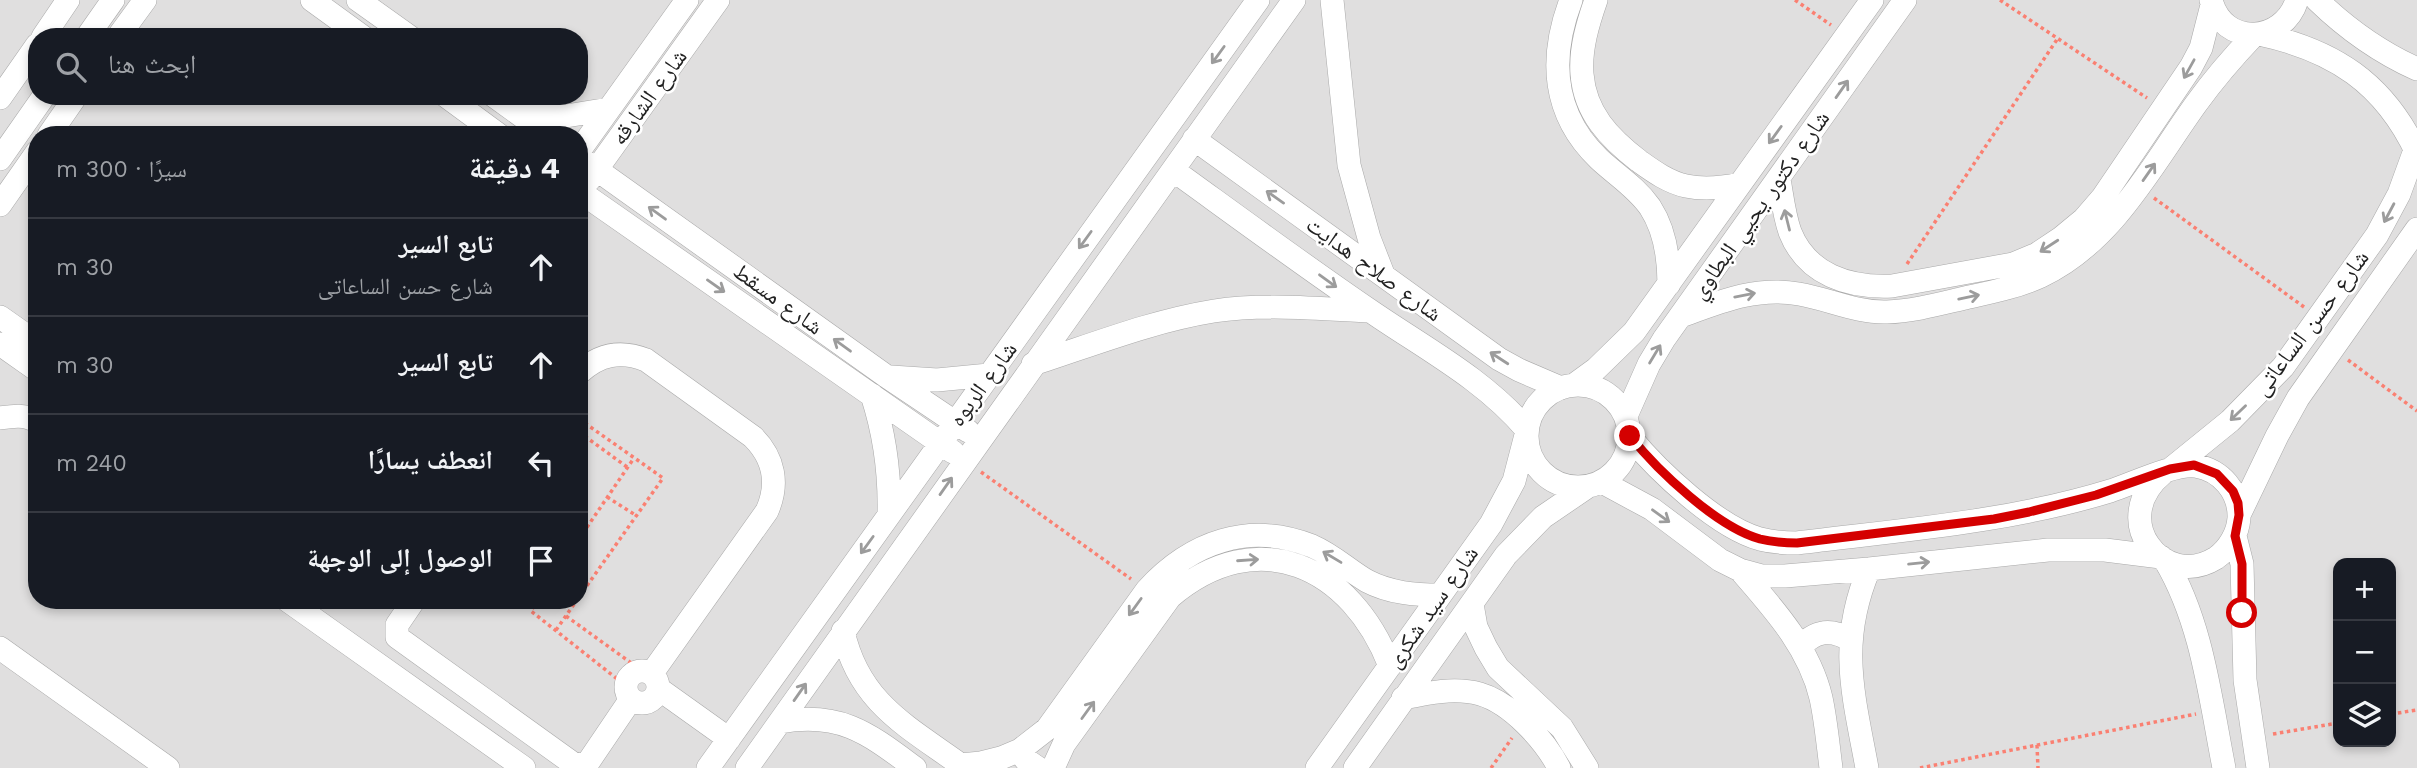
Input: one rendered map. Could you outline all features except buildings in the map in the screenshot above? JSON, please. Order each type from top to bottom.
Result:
[{"type":"street","points":[[49,28],[68,0]]},
{"type":"street","points":[[93,28],[113,0]]},
{"type":"street","points":[[125,28],[145,0]]},
{"type":"street","points":[[312,0],[351,28]]},
{"type":"street","points":[[358,0],[397,28]]},
{"type":"street","name":"شارع الشارقه","points":[[588,138],[687,0]]},
{"type":"street","name":"شارع الشارقه","points":[[588,163],[718,0]]},
{"type":"street","name":"شارع الربوه","points":[[719,753],[1258,0]]},
{"type":"street","name":"شارع الربوه","points":[[747,768],[1294,0]]},
{"type":"street","points":[[1332,0],[1349,165],[1383,274]]},
{"type":"street","points":[[1571,0],[1559,52],[1560,96],[1577,134],[1590,150],[1636,189],[1649,206],[1666,243],[1669,284]]},
{"type":"street","points":[[1596,0],[1585,36],[1582,72],[1585,93],[1604,131],[1619,146],[1669,180],[1704,188],[1740,184]]},
{"type":"street","name":"شارع دكتور يحيي البطاوي","points":[[1567,386],[1616,351],[1634,332],[1872,0]]},
{"type":"street","name":"شارع دكتور يحيي البطاوي","points":[[1628,426],[1649,364],[1905,0]]},
{"type":"street","points":[[1681,316],[1731,298],[1774,291],[1818,298],[1860,310],[1904,312],[2014,288],[2043,275],[2071,259],[2117,215],[2214,80],[2257,34],[2272,31],[2283,24],[2297,0]]},
{"type":"street","points":[[2317,0],[2340,23],[2366,42],[2417,68]]},
{"type":"street","points":[[1779,179],[1790,231],[1798,248],[1810,263],[1825,275],[1874,287],[1892,286],[2013,264],[2037,254],[2053,243],[2084,219],[2103,197],[2191,67],[2200,48],[2211,3]]},
{"type":"street","points":[[2211,3],[2218,17],[2240,33],[2291,41],[2321,52],[2349,69],[2374,89],[2396,114],[2415,148]]},
{"type":"street","points":[[0,98],[28,58]]},
{"type":"street","points":[[0,159],[38,105]]},
{"type":"street","points":[[55,126],[70,105]]},
{"type":"street","points":[[458,105],[487,126]]},
{"type":"street","points":[[507,105],[536,126]]},
{"type":"street","points":[[522,116],[566,116],[609,109]]},
{"type":"street","name":"شارع حسن الساعاتى","points":[[2166,471],[2210,438],[2257,395],[2283,367],[2319,318],[2389,215],[2404,183],[2415,148],[2413,121],[2417,112]]},
{"type":"street","name":"شارع صلاح هدايت","points":[[1194,139],[1499,359],[1519,370],[1567,386]]},
{"type":"street","name":"شارع مسقط","points":[[588,163],[879,385],[940,443],[964,460]]},
{"type":"street","points":[[0,205],[28,165]]},
{"type":"street","name":"شارع صلاح هدايت","points":[[1173,170],[1370,311],[1490,392],[1510,410],[1527,433]]},
{"type":"street","points":[[1649,206],[1669,180]]},
{"type":"street","name":"شارع مسقط","points":[[588,197],[879,385],[955,423],[979,439]]},
{"type":"street","name":"شارع حسن الساعاتى","points":[[2237,526],[2277,436],[2298,398],[2417,229]]},
{"type":"street","points":[[1818,298],[1825,275]]},
{"type":"street","points":[[1033,364],[1152,325],[1216,311],[1254,307],[1370,311]]},
{"type":"street","points":[[0,317],[28,337]]},
{"type":"street","points":[[0,344],[28,364]]},
{"type":"street","points":[[408,609],[397,625],[397,637],[575,765],[589,761],[767,511],[774,491],[773,470],[766,452],[753,436],[646,360],[628,354],[607,355],[588,366]]},
{"type":"street","points":[[889,514],[888,453],[882,424],[879,385],[989,375]]},
{"type":"street","points":[[1628,426],[1628,450],[1622,463],[1613,474],[1594,484],[1564,486],[1545,475],[1528,450],[1527,433],[1531,416],[1548,394],[1567,386],[1599,389],[1620,405],[1628,426],[1664,474],[1725,522],[1751,536],[1778,542],[1797,543],[1994,519],[2096,495],[2166,471],[2194,465],[2217,474],[2233,491],[2242,564],[2244,669],[2258,768]]},
{"type":"street","points":[[0,418],[28,418]]},
{"type":"street","name":"شارع سيد شكرى","points":[[1318,768],[1503,503],[1518,470],[1527,433]]},
{"type":"street","points":[[2166,471],[2151,482],[2143,494],[2139,522],[2150,548],[2163,559],[2178,581],[2196,632],[2224,768]]},
{"type":"street","points":[[1594,484],[1644,504],[1720,560],[1740,570],[1762,576],[1869,569],[2048,550],[2105,550],[2163,559],[2177,565],[2205,563],[2227,548],[2237,526]]},
{"type":"street","name":"شارع سيد شكرى","points":[[1354,768],[1524,535],[1543,517],[1594,484]]},
{"type":"street","points":[[843,631],[855,670],[880,703],[963,766],[1001,758],[1020,750],[1047,729],[1147,590],[1176,563],[1210,544],[1236,537],[1262,535],[1289,538],[1337,559],[1366,580],[1402,593],[1440,595]]},
{"type":"street","points":[[1053,768],[1064,744],[1170,597],[1188,581],[1210,569],[1233,562],[1257,559],[1281,562],[1305,569],[1326,580],[1351,601],[1374,631],[1390,666]]},
{"type":"street","points":[[1867,768],[1852,688],[1850,640],[1859,591],[1869,569]]},
{"type":"street","points":[[1740,570],[1784,622],[1800,647],[1820,697],[1832,768]]},
{"type":"street","points":[[1351,601],[1363,594],[1366,580]]},
{"type":"street","points":[[1472,604],[1476,627],[1498,668],[1562,728],[1587,768]]},
{"type":"street","points":[[300,609],[524,768]]},
{"type":"street","points":[[1800,647],[1818,633],[1840,634],[1850,640]]},
{"type":"street","points":[[0,649],[168,768]]},
{"type":"street","points":[[1480,694],[1487,679],[1498,668]]},
{"type":"street","points":[[643,686],[719,753]]},
{"type":"street","points":[[1403,698],[1455,691],[1480,694],[1523,721],[1541,740],[1559,768]]},
{"type":"street","points":[[860,730],[864,713],[880,703]]},
{"type":"street","points":[[780,722],[800,718],[841,722],[860,730],[915,768]]},
{"type":"street","points":[[1020,750],[1025,759],[1038,768]]},
{"type":"path","points":[[1795,0],[1846,36]]},
{"type":"path","points":[[2000,0],[2164,109]]},
{"type":"path","points":[[1892,286],[2058,38]]},
{"type":"path","points":[[2138,186],[2319,318]]},
{"type":"path","points":[[2333,349],[2417,411]]},
{"type":"path","points":[[588,425],[663,478],[588,585]]},
{"type":"path","points":[[588,439],[627,467]]},
{"type":"path","points":[[588,526],[634,458]]},
{"type":"path","points":[[964,460],[1147,590]]},
{"type":"path","points":[[607,497],[637,516]]},
{"type":"path","points":[[532,609],[531,611],[556,631],[643,686]]},
{"type":"path","points":[[556,631],[571,609]]},
{"type":"path","points":[[566,617],[643,686]]},
{"type":"path","points":[[2396,713],[2417,710]]},
{"type":"path","points":[[1920,768],[2213,711]]},
{"type":"path","points":[[1491,768],[1523,721]]},
{"type":"path","points":[[2253,737],[2333,724]]},
{"type":"path","points":[[2037,745],[2038,768]]},
{"type":"shaded area","points":[[0,0],[2417,0],[2417,768],[0,768]]},
{"type":"route","points":[[1630,436],[1671,481],[1725,522],[1759,539],[1778,542],[1797,543],[1994,519],[2096,495],[2182,466],[2206,468],[2226,482],[2238,503],[2235,536],[2242,564],[2242,613]]}]
